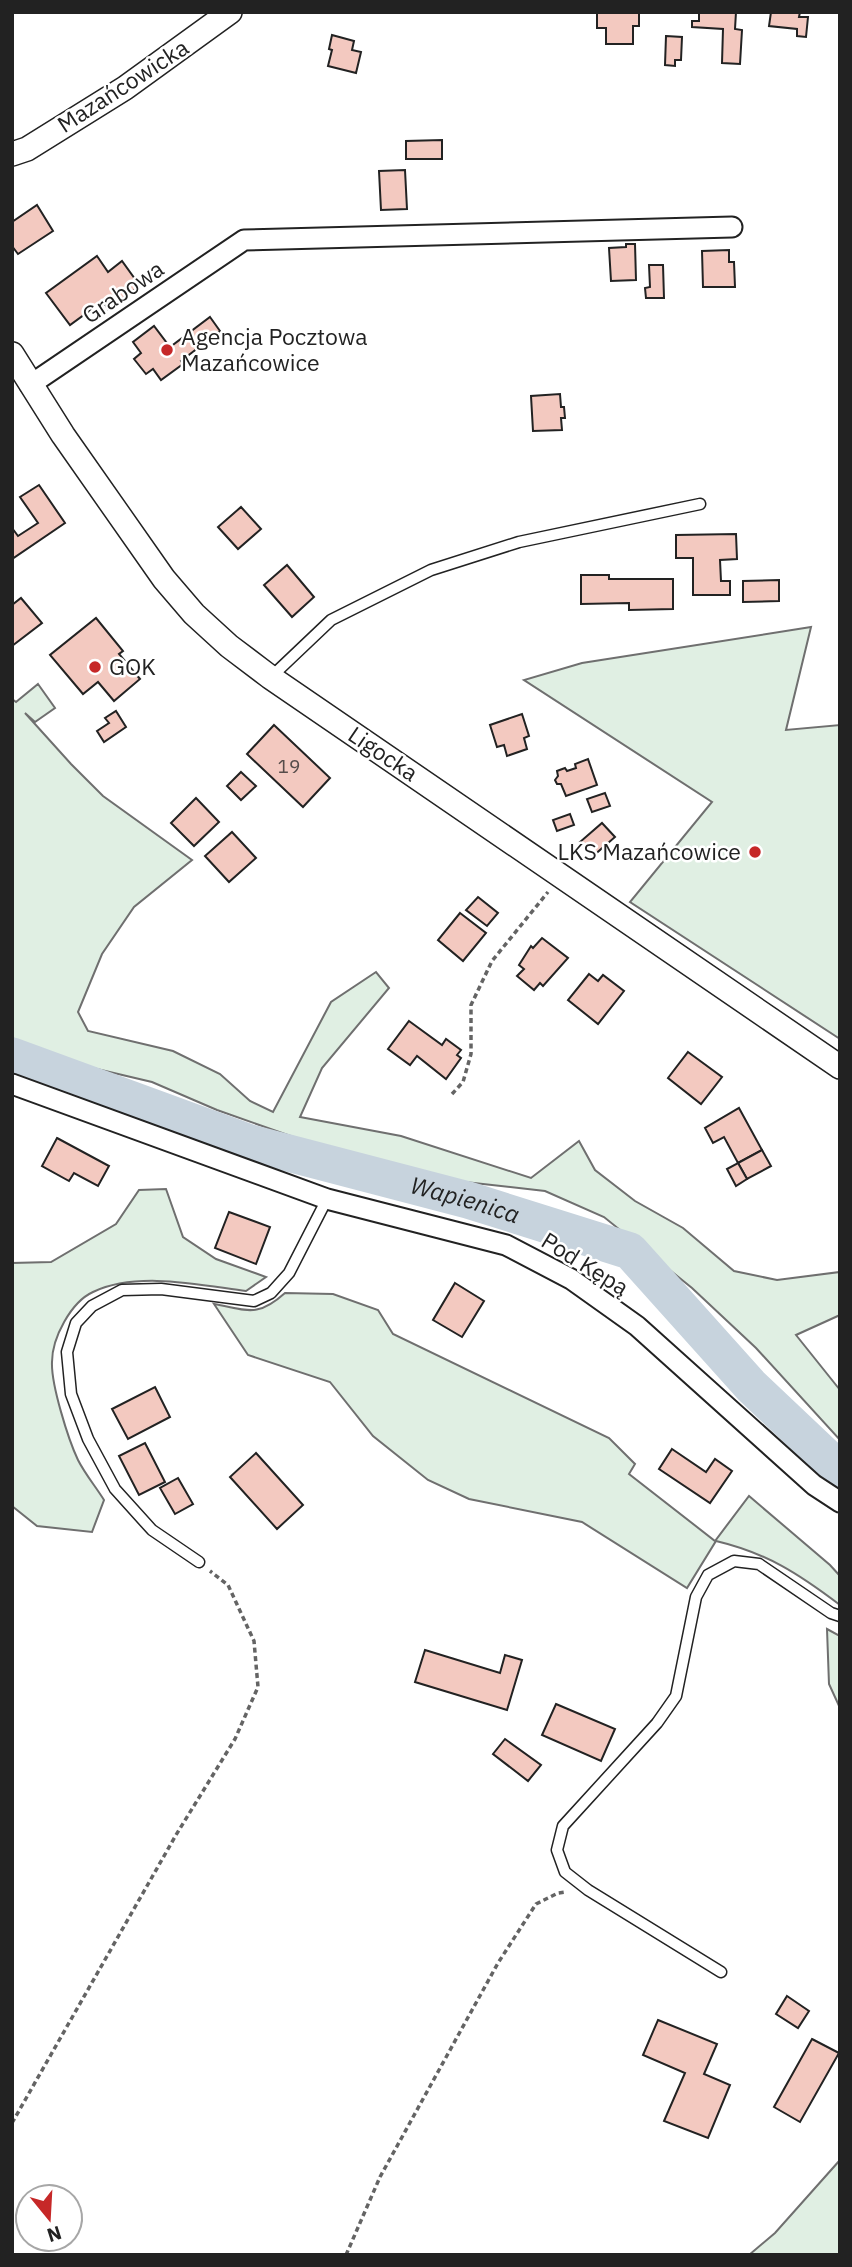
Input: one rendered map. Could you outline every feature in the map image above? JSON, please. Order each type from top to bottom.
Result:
[{"type":"street","name":"Mazańcowicka","points":[[17,155],[125,88],[230,12]]},
{"type":"street","name":"Grabowa","points":[[30,385],[244,240],[732,227]]},
{"type":"street","name":"Ligocka","points":[[12,354],[30,385],[164,579],[202,622],[229,646],[270,677],[840,1067]]},
{"type":"street","name":"Pod Kępą","points":[[12,1084],[327,1199],[506,1245],[571,1279],[637,1326],[814,1485],[840,1502]]},
{"type":"lane","points":[[270,677],[331,620],[431,570],[519,542],[700,504]]},
{"type":"lane","points":[[199,1562],[152,1530],[115,1489],[88,1439],[71,1394],[67,1352],[76,1323],[92,1306],[122,1290],[161,1289],[254,1301],[271,1293],[289,1273],[327,1199]]},
{"type":"lane","points":[[721,1972],[588,1890],[565,1872],[556,1850],[563,1826],[657,1723],[676,1696],[696,1597],[708,1575],[734,1561],[759,1564],[831,1613],[840,1616]]},
{"type":"path","points":[[452,1094],[463,1082],[471,1054],[471,1005],[492,961],[560,876]]},
{"type":"path","points":[[12,2123],[176,1835],[235,1738],[258,1687],[254,1641],[228,1585],[199,1562]]},
{"type":"path","points":[[346,2255],[380,2177],[498,1963],[536,1904],[558,1893],[588,1890]]},
{"type":"green space","points":[[811,627],[786,730],[840,725],[840,1039],[630,902],[712,802],[524,680],[582,663]]},
{"type":"green space","points":[[38,684],[55,708],[35,722],[25,713],[103,796],[192,860],[134,907],[102,954],[78,1012],[88,1031],[173,1051],[220,1074],[250,1101],[273,1112],[331,1002],[376,972],[389,988],[322,1068],[300,1117],[401,1136],[531,1178],[579,1141],[595,1170],[635,1201],[683,1228],[734,1271],[777,1280],[840,1272],[840,1315],[796,1335],[840,1390],[840,1440],[756,1348],[692,1288],[604,1217],[545,1191],[465,1182],[299,1139],[217,1110],[152,1082],[63,1061],[12,1038],[12,699],[16,702]]},
{"type":"green space","points":[[166,1189],[183,1237],[216,1259],[266,1277],[246,1291],[169,1281],[129,1282],[93,1292],[77,1304],[64,1322],[55,1342],[52,1372],[74,1451],[104,1500],[92,1532],[37,1526],[12,1506],[12,1263],[51,1262],[116,1224],[139,1190]]},
{"type":"green space","points":[[285,1293],[333,1294],[378,1310],[393,1334],[609,1438],[635,1464],[629,1474],[715,1541],[749,1496],[840,1576],[840,1605],[767,1558],[716,1541],[687,1588],[582,1522],[469,1499],[428,1480],[373,1436],[330,1382],[248,1355],[214,1304],[244,1310],[259,1309]]},
{"type":"green space","points":[[827,1629],[840,1636],[840,1708],[829,1684]]},
{"type":"green space","points":[[840,2160],[840,2255],[749,2255],[775,2233]]},
{"type":"building","points":[[597,12],[639,12],[639,26],[633,26],[633,44],[606,44],[606,28],[597,28]]},
{"type":"building","points":[[699,12],[736,12],[735,29],[742,30],[740,64],[722,63],[723,29],[692,27],[692,21],[699,21]]},
{"type":"building","points":[[771,12],[800,12],[799,17],[808,17],[806,37],[797,36],[797,29],[769,26]]},
{"type":"building","points":[[332,35],[354,41],[352,50],[361,52],[356,73],[328,66]]},
{"type":"building","points":[[666,36],[682,37],[681,60],[675,60],[675,66],[665,65]]},
{"type":"building","points":[[442,140],[442,159],[406,159],[406,141]]},
{"type":"building","points":[[405,170],[407,209],[381,210],[379,171]]},
{"type":"building","points":[[37,205],[53,231],[18,254],[12,246],[12,222]]},
{"type":"building","points":[[626,244],[635,244],[636,280],[611,281],[609,248],[626,247]]},
{"type":"building","points":[[729,250],[729,262],[734,262],[735,287],[703,287],[702,251]]},
{"type":"building","points":[[97,256],[108,272],[122,261],[140,286],[108,309],[103,301],[70,325],[46,293]]},
{"type":"building","points":[[649,265],[663,265],[664,298],[646,298],[645,288],[650,287]]},
{"type":"building","name":"Agencja Pocztowa Mazańcowice","points":[[210,317],[220,331],[161,380],[153,369],[146,374],[134,359],[141,353],[133,342],[154,326],[170,347]]},
{"type":"building","points":[[560,394],[565,418],[561,418],[562,430],[533,431],[531,396]]},
{"type":"building","points":[[39,485],[65,523],[12,559],[12,528],[18,536],[38,523],[20,497]]},
{"type":"building","points":[[241,507],[261,529],[238,549],[218,527]]},
{"type":"building","points":[[736,534],[737,559],[720,560],[721,581],[730,581],[730,595],[693,595],[693,558],[676,558],[676,535]]},
{"type":"building","points":[[287,565],[314,597],[292,617],[264,585]]},
{"type":"building","points":[[581,575],[609,575],[609,579],[673,579],[673,609],[629,610],[629,603],[581,604]]},
{"type":"building","points":[[779,580],[779,601],[743,602],[743,581]]},
{"type":"building","points":[[21,598],[42,623],[12,646],[12,605]]},
{"type":"building","name":"GOK","points":[[96,618],[123,651],[119,654],[140,679],[114,701],[98,682],[83,694],[50,655]]},
{"type":"building","points":[[116,711],[126,727],[104,742],[97,731],[109,723],[105,718]]},
{"type":"building","points":[[522,714],[529,736],[524,738],[527,749],[507,756],[504,745],[497,747],[490,725]]},
{"type":"building","points":[[274,725],[330,778],[303,807],[247,754]]},
{"type":"building","points":[[588,759],[597,785],[566,796],[561,784],[557,784],[555,780],[557,771],[576,768],[575,764]]},
{"type":"building","points":[[241,772],[256,786],[241,800],[227,786]]},
{"type":"building","points":[[605,793],[610,806],[592,812],[587,799]]},
{"type":"building","points":[[196,798],[219,822],[194,846],[171,823]]},
{"type":"building","points":[[570,814],[574,825],[557,831],[553,820]]},
{"type":"building","points":[[602,823],[615,837],[593,856],[580,842]]},
{"type":"building","points":[[232,832],[256,858],[229,882],[205,856]]},
{"type":"building","points":[[478,897],[498,913],[487,926],[466,910]]},
{"type":"building","points":[[460,913],[486,933],[463,961],[438,940]]},
{"type":"building","points":[[542,938],[568,958],[543,986],[540,983],[534,990],[517,976],[524,969],[519,965],[531,946],[533,948]]},
{"type":"building","points":[[589,974],[598,981],[603,975],[624,991],[598,1024],[568,1000]]},
{"type":"building","points":[[409,1021],[442,1045],[446,1039],[461,1050],[457,1055],[461,1058],[446,1079],[417,1056],[410,1065],[388,1049]]},
{"type":"building","points":[[688,1052],[722,1077],[701,1104],[668,1078]]},
{"type":"building","points":[[739,1108],[762,1150],[738,1163],[724,1137],[713,1143],[705,1128]]},
{"type":"building","points":[[57,1138],[109,1166],[98,1186],[74,1173],[69,1181],[42,1166]]},
{"type":"building","points":[[762,1150],[771,1166],[747,1179],[738,1163]]},
{"type":"building","points":[[738,1163],[747,1179],[736,1186],[727,1169]]},
{"type":"building","points":[[229,1212],[270,1227],[256,1264],[215,1248]]},
{"type":"building","points":[[455,1283],[484,1301],[462,1337],[433,1320]]},
{"type":"building","points":[[155,1387],[170,1417],[128,1439],[112,1409]]},
{"type":"building","points":[[145,1443],[165,1482],[139,1495],[119,1456]]},
{"type":"building","points":[[672,1449],[706,1472],[715,1459],[732,1471],[710,1503],[659,1469]]},
{"type":"building","points":[[256,1453],[303,1505],[277,1529],[230,1477]]},
{"type":"building","points":[[178,1478],[193,1504],[175,1514],[160,1488]]},
{"type":"building","points":[[425,1650],[500,1673],[505,1655],[522,1660],[507,1710],[415,1682]]},
{"type":"building","points":[[556,1704],[615,1729],[601,1761],[542,1735]]},
{"type":"building","points":[[505,1739],[541,1765],[528,1781],[493,1754]]},
{"type":"building","points":[[787,1996],[809,2011],[798,2028],[776,2014]]},
{"type":"building","points":[[658,2020],[717,2044],[704,2074],[730,2085],[708,2138],[664,2121],[685,2073],[643,2055]]},
{"type":"building","points":[[812,2039],[839,2053],[800,2122],[774,2107]]},
{"type":"waterway","name":"Wapienica","points":[[12,1056],[250,1143],[468,1200],[630,1251],[751,1386],[840,1470]]},
{"type":"place","name":"Agencja Pocztowa Mazańcowice","points":[[167,350]]},
{"type":"place","name":"GOK","points":[[95,667]]},
{"type":"place","name":"LKS Mazańcowice","points":[[755,852]]}]
